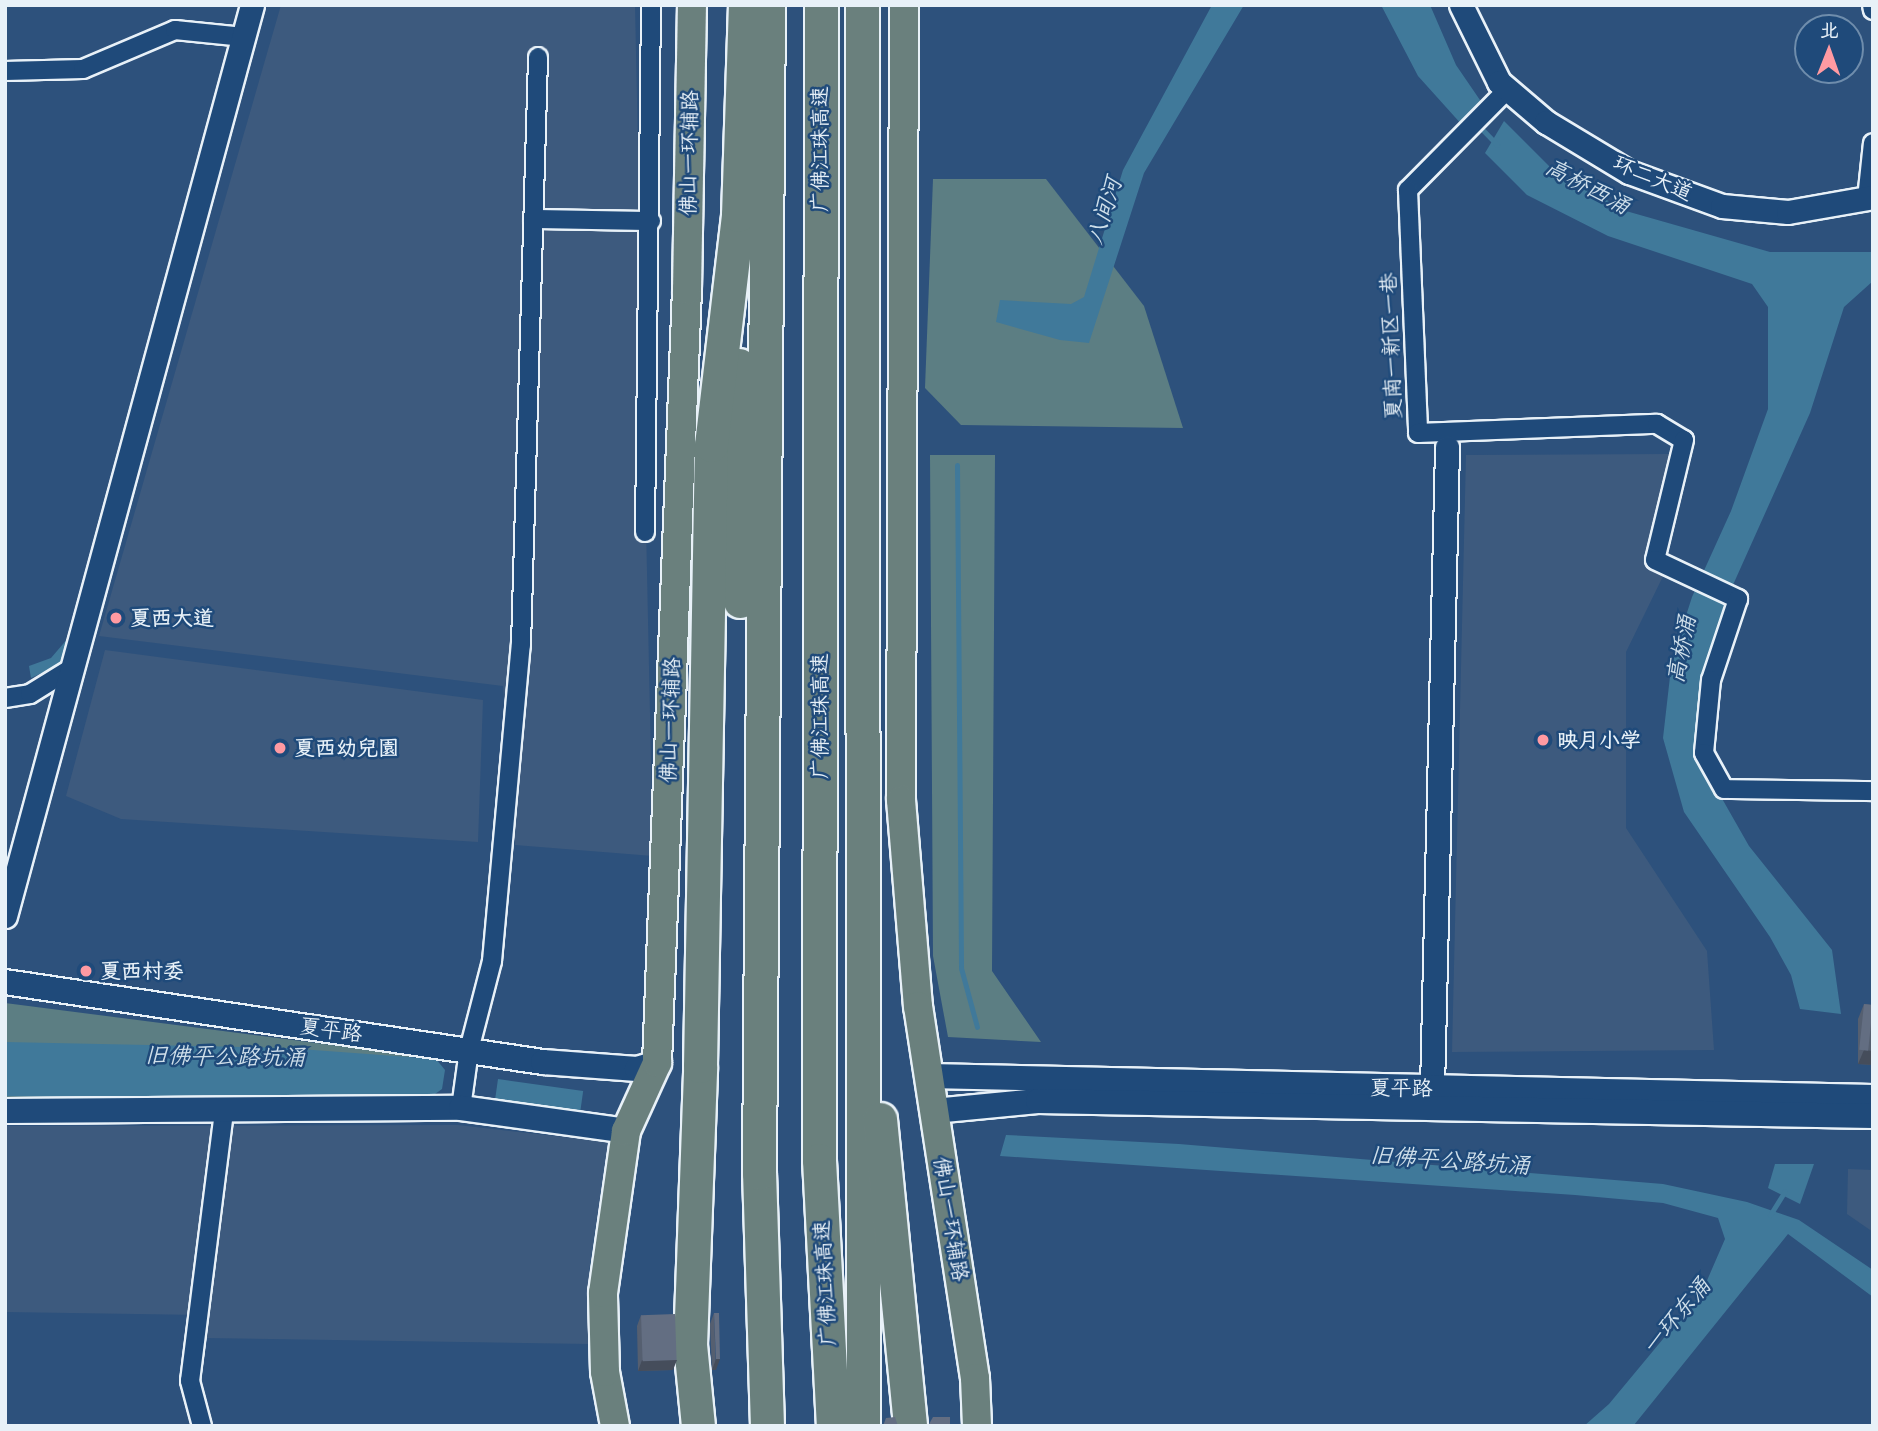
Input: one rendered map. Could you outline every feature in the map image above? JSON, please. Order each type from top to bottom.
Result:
[{"type":"highway","points":[[745,5],[738,215],[741,973],[759,1106]]},
{"type":"highway","points":[[767,1426],[759,1106],[768,5]]},
{"type":"highway","name":"广佛江珠高速","points":[[821,5],[819,1160],[833,1426]]},
{"type":"highway","points":[[863,5],[860,918],[863,1426]]},
{"type":"highway","points":[[698,1426],[690,1345],[700,1066],[711,445],[738,215]]},
{"type":"highway","points":[[860,918],[909,1426]]},
{"type":"main road","name":"佛山一环辅路","points":[[615,1426],[605,1372],[603,1293],[626,1131],[657,1063],[687,290],[692,5]]},
{"type":"main road","name":"佛山一环辅路","points":[[904,5],[901,800],[918,1006],[975,1378],[977,1426]]},
{"type":"main road","name":"夏平路","points":[[5,982],[469,1050],[637,1069],[657,1063]]},
{"type":"main road","name":"夏平路","points":[[929,1076],[1873,1097]]},
{"type":"main road","name":"夏平路","points":[[934,1111],[1038,1101],[1873,1116]]},
{"type":"main road","points":[[5,1111],[461,1108],[626,1131]]},
{"type":"street","points":[[5,916],[252,5]]},
{"type":"street","points":[[645,532],[651,221],[651,5]]},
{"type":"street","name":"环二大道","points":[[1461,5],[1499,82],[1507,90],[1546,122],[1629,172],[1722,206],[1788,212],[1870,198]]},
{"type":"street","points":[[5,71],[83,69],[175,30],[244,37]]},
{"type":"street","points":[[461,1108],[469,1050],[492,961],[521,645],[538,57]]},
{"type":"street","name":"夏南一新区一巷","points":[[1507,90],[1408,190],[1418,433],[1657,424],[1684,440],[1655,560],[1738,599],[1711,680],[1704,753],[1724,789],[1873,791]]},
{"type":"street","points":[[1870,198],[1873,143]]},
{"type":"street","points":[[533,219],[651,221]]},
{"type":"street","points":[[1432,1089],[1447,447]]},
{"type":"street","points":[[5,698],[30,694],[72,668]]},
{"type":"street","points":[[202,1426],[190,1381],[225,1110]]},
{"type":"shaded area","points":[[281,5],[635,5],[653,856],[515,845],[503,686],[99,636]]},
{"type":"shaded area","name":"映月小学","points":[[1670,454],[1668,566],[1626,652],[1626,828],[1707,951],[1714,1050],[1452,1052],[1466,455]]},
{"type":"shaded area","name":"夏西幼兒園","points":[[105,650],[483,700],[478,842],[121,819],[66,796]]},
{"type":"shaded area","points":[[458,1125],[608,1142],[589,1271],[590,1344],[206,1338],[202,1315],[5,1312],[5,1126]]},
{"type":"shaded area","points":[[1848,1169],[1873,1170],[1873,1232],[1847,1214]]},
{"type":"green space","points":[[933,179],[1046,179],[1144,306],[1183,428],[961,425],[925,388]]},
{"type":"green space","points":[[930,455],[995,455],[992,971],[1041,1042],[948,1037],[933,956]]},
{"type":"green space","points":[[5,1003],[410,1055],[409,1095],[5,1101]]},
{"type":"water","points":[[1212,5],[1244,5],[1144,173],[1089,343],[1060,340],[996,322],[1000,300],[1071,304],[1084,297],[1123,170]]},
{"type":"water","points":[[1381,5],[1430,5],[1456,65],[1482,103],[1463,126],[1418,76]]},
{"type":"water","points":[[1504,121],[1551,168],[1626,211],[1770,252],[1873,252],[1873,281],[1844,307],[1810,413],[1724,605],[1707,666],[1703,726],[1716,788],[1749,846],[1832,950],[1841,1014],[1800,1009],[1791,975],[1770,937],[1684,812],[1663,738],[1672,659],[1692,597],[1731,511],[1768,409],[1768,307],[1752,284],[1608,236],[1527,195],[1485,153]]},
{"type":"water","points":[[69,637],[68,661],[31,678],[29,666],[51,658]]},
{"type":"water","name":"旧佛平公路坑涌","points":[[5,1042],[286,1048],[436,1059],[445,1070],[442,1089],[424,1102],[5,1096]]},
{"type":"water","points":[[498,1079],[583,1091],[580,1112],[495,1100]]},
{"type":"water","points":[[1006,1135],[1179,1144],[1663,1184],[1747,1202],[1799,1220],[1873,1270],[1873,1297],[1788,1234],[1634,1425],[1584,1426],[1609,1404],[1702,1292],[1725,1239],[1718,1218],[1663,1203],[1575,1195],[1000,1156]]},
{"type":"water","points":[[1775,1164],[1814,1164],[1800,1204],[1768,1188]]},
{"type":"building","points":[[1864,1004],[1873,1005],[1868,1051],[1859,1050]]},
{"type":"building","points":[[714,1313],[719,1313],[720,1359],[716,1359]]},
{"type":"building","points":[[675,1314],[677,1360],[643,1361],[641,1315]]},
{"type":"building","points":[[895,1417],[898,1426],[883,1426],[886,1418]]},
{"type":"building","points":[[933,1417],[950,1417],[950,1426],[928,1426]]},
{"type":"waterway","name":"高桥西涌","points":[[1477,124],[1497,145]]},
{"type":"waterway","points":[[957,465],[961,968],[977,1027]]},
{"type":"waterway","name":"高桥涌","points":[[1770,1215],[1785,1191]]},
{"type":"place","name":"夏西大道","points":[[116,618]]},
{"type":"place","name":"映月小学","points":[[1543,740]]},
{"type":"place","name":"夏西幼兒園","points":[[280,748]]},
{"type":"place","name":"夏西村委","points":[[86,971]]},
{"type":"water label","name":"八间河","points":[[1104,211]]},
{"type":"water label","name":"一环东涌","points":[[1676,1316]]}]
